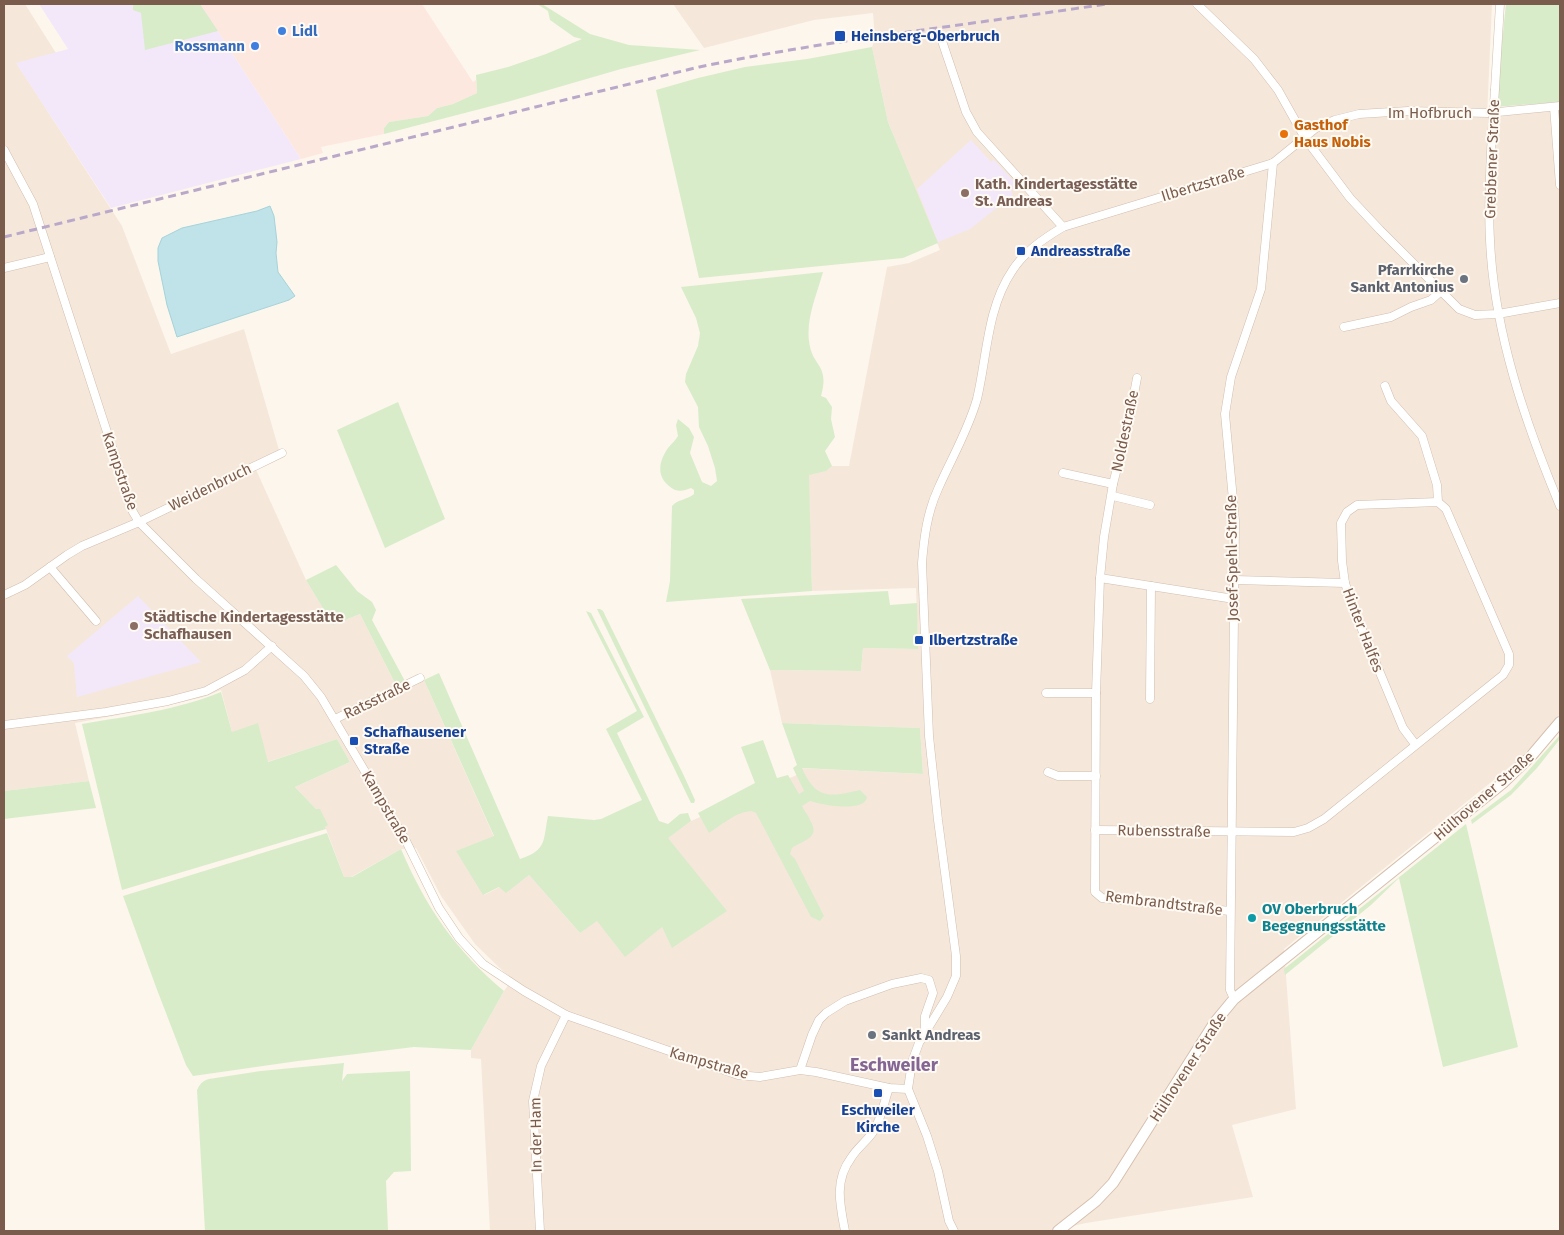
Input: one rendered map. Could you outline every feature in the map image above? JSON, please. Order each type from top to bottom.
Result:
[{"type":"main road","name":"Hülhovener Straße","points":[[1058,1231],[1096,1201],[1113,1184],[1214,1022],[1234,999],[1504,782],[1532,755],[1560,722]]},
{"type":"street","points":[[1197,4],[1254,59],[1278,90],[1305,138],[1350,198],[1459,309],[1475,315],[1498,314],[1560,303]]},
{"type":"street","name":"Grebbener Straße","points":[[1500,4],[1489,193],[1490,240],[1498,314],[1522,403],[1560,506]]},
{"type":"street","points":[[940,35],[966,112],[977,132],[1063,227]]},
{"type":"street","points":[[1557,107],[1560,185]]},
{"type":"street","name":"Im Hofbruch","points":[[1305,138],[1316,128],[1359,114],[1408,110],[1488,113],[1557,107]]},
{"type":"street","points":[[1273,163],[1305,138]]},
{"type":"street","name":"Kampstraße","points":[[4,150],[33,204],[128,503],[139,522],[227,608],[304,676],[321,697],[406,840],[439,908],[459,938],[483,964],[524,991],[566,1015],[738,1075],[760,1077],[800,1070]]},
{"type":"street","name":"Ilbertzstraße","points":[[908,1089],[912,1062],[919,1043],[947,997],[956,976],[956,956],[929,736],[922,588],[924,538],[928,515],[937,490],[968,426],[977,399],[1002,288],[1012,271],[1025,255],[1042,239],[1063,227],[1273,163]]},
{"type":"street","name":"Josef-Spehl-Straße","points":[[1234,999],[1230,990],[1230,912],[1235,521],[1225,414],[1231,377],[1261,289],[1273,163]]},
{"type":"street","points":[[4,268],[50,257]]},
{"type":"street","points":[[1344,327],[1391,317],[1431,300],[1440,291]]},
{"type":"street","name":"Noldestraße","points":[[1100,578],[1104,537],[1113,496],[1113,484],[1129,421],[1137,378]]},
{"type":"street","points":[[1232,831],[1294,832],[1308,828],[1324,819],[1503,675],[1509,665],[1509,654],[1500,632],[1446,509],[1438,502],[1437,485],[1422,436],[1391,401],[1385,386]]},
{"type":"street","name":"Weidenbruch","points":[[4,595],[25,585],[82,546],[139,522],[282,453]]},
{"type":"street","name":"Noldestraße","points":[[1063,473],[1113,484]]},
{"type":"street","points":[[1113,496],[1150,505]]},
{"type":"street","name":"Hinter Halfes","points":[[1415,744],[1403,728],[1353,608],[1345,583],[1342,561],[1341,523],[1347,512],[1357,505],[1438,502]]},
{"type":"street","points":[[50,567],[96,621]]},
{"type":"street","points":[[1100,578],[1234,599]]},
{"type":"street","name":"Rembrandtstraße","points":[[1100,578],[1096,693],[1095,892],[1102,898],[1230,912]]},
{"type":"street","points":[[1235,580],[1345,583]]},
{"type":"street","points":[[1150,586],[1150,699]]},
{"type":"street","points":[[4,726],[115,711],[168,701],[206,691],[245,670],[272,646]]},
{"type":"street","name":"Ratsstraße","points":[[335,719],[420,678]]},
{"type":"street","points":[[1046,693],[1096,693]]},
{"type":"street","points":[[1048,772],[1058,776],[1096,776]]},
{"type":"street","name":"Rubensstraße","points":[[1096,830],[1232,831]]},
{"type":"street","points":[[925,1032],[925,1016],[933,993],[929,980],[921,978],[892,984],[845,1001],[826,1013],[819,1020],[812,1035],[800,1070],[889,1088],[908,1089],[927,1136],[938,1170],[949,1221],[954,1231]]},
{"type":"street","name":"In der Ham","points":[[540,1231],[533,1102],[541,1066],[566,1015]]},
{"type":"street","points":[[845,1231],[839,1202],[839,1186],[842,1172],[851,1158],[875,1130],[889,1088]]},
{"type":"shaded area","points":[[4,4],[25,4],[56,53],[17,64],[122,226],[171,354],[244,329],[279,450],[253,463],[306,580],[333,625],[360,614],[399,691],[424,680],[494,837],[484,895],[500,887],[506,892],[529,875],[580,933],[596,920],[662,927],[673,948],[667,838],[691,821],[799,774],[797,768],[923,774],[920,728],[782,723],[770,670],[861,671],[863,648],[918,649],[916,588],[812,591],[808,466],[849,466],[887,267],[909,263],[940,250],[888,122],[872,47],[875,39],[873,13],[814,20],[704,48],[673,4],[1492,4],[1487,117],[1560,109],[1560,714],[1542,736],[1516,762],[1284,949],[1296,1109],[1232,1125],[1253,1197],[1086,1223],[1051,1231],[490,1231],[481,1059],[471,1058],[471,1050],[512,980],[475,944],[441,896],[416,848],[401,849],[351,877],[344,877],[326,829],[316,809],[295,787],[350,762],[337,739],[267,762],[232,732],[221,690],[204,697],[156,708],[75,723],[89,781],[4,791]]},
{"type":"shaded area","points":[[39,4],[200,4],[301,159],[111,208],[16,63],[68,49]]},
{"type":"shaded area","points":[[200,4],[422,4],[473,82],[476,80],[477,93],[453,104],[437,108],[428,116],[389,122],[384,128],[384,134],[321,147],[323,153],[301,159]]},
{"type":"shaded area","name":"Kath. Kindertagesstätte St. Andreas","points":[[971,140],[991,162],[994,160],[1017,185],[1011,191],[1013,195],[970,229],[938,242],[917,189]]},
{"type":"shaded area","name":"Städtische Kindertagesstätte Schafhausen","points":[[138,596],[201,662],[77,697],[74,663],[67,656]]},
{"type":"green space","points":[[133,4],[200,4],[218,31],[145,50],[141,13],[133,10]]},
{"type":"green space","points":[[537,4],[542,4],[590,34],[629,45],[700,50],[621,69],[507,102],[384,134],[384,128],[389,122],[428,116],[437,108],[453,104],[477,93],[476,75],[508,67],[582,39],[574,37],[550,20],[548,11]]},
{"type":"green space","points":[[1506,4],[1560,4],[1560,102],[1495,107]]},
{"type":"green space","points":[[872,47],[888,122],[938,243],[903,258],[699,278],[656,90],[745,67],[807,59]]},
{"type":"green space","points":[[823,272],[815,297],[808,332],[813,356],[822,371],[823,385],[821,396],[826,398],[832,407],[831,419],[835,437],[825,451],[832,466],[826,471],[809,475],[812,591],[666,602],[670,581],[672,506],[694,494],[694,490],[691,488],[680,491],[675,490],[665,482],[661,473],[660,468],[663,458],[668,448],[678,436],[676,425],[678,419],[689,428],[694,437],[690,453],[702,482],[711,486],[717,481],[708,446],[699,427],[698,407],[685,382],[686,374],[698,346],[700,333],[696,318],[681,287]]},
{"type":"green space","points":[[398,402],[445,519],[385,548],[337,430]]},
{"type":"green space","points":[[336,565],[357,591],[372,602],[376,610],[372,620],[406,683],[397,687],[360,614],[333,625],[306,580]]},
{"type":"green space","points":[[888,591],[890,605],[917,603],[918,649],[863,648],[861,671],[770,670],[741,599]]},
{"type":"green space","points":[[597,609],[603,611],[684,776],[695,800],[694,803],[691,803]]},
{"type":"green space","points":[[586,611],[591,613],[644,717],[617,733],[659,821],[668,824],[680,814],[688,813],[691,821],[668,838],[727,911],[672,948],[662,927],[625,957],[597,921],[580,933],[529,875],[506,893],[499,887],[483,895],[456,851],[494,836],[424,680],[439,673],[520,859],[529,856],[540,848],[543,843],[548,816],[601,819],[642,800],[606,729],[637,711]]},
{"type":"green space","points":[[221,692],[232,732],[258,723],[268,762],[337,739],[350,762],[295,787],[316,809],[320,809],[328,825],[325,827],[326,829],[122,890],[82,724],[170,708]]},
{"type":"green space","points":[[782,723],[920,728],[923,774],[802,768],[813,786],[825,794],[832,795],[860,790],[867,797],[859,805],[832,806],[810,801],[802,806],[814,831],[810,838],[792,848],[790,854],[795,859],[824,916],[820,921],[811,917],[756,813],[751,811],[739,814],[709,833],[698,813],[755,783],[741,747],[763,740],[777,778],[788,775],[799,794],[804,791],[793,768],[797,765]]},
{"type":"green space","points":[[1560,735],[1560,739],[1537,768],[1511,795],[1472,824],[1471,820],[1511,790]]},
{"type":"green space","points":[[89,781],[96,808],[4,819],[4,791]]},
{"type":"green space","points":[[1466,824],[1518,1047],[1443,1067],[1399,878],[1371,905],[1285,975],[1284,969]]},
{"type":"green space","points":[[327,833],[344,877],[352,877],[401,849],[420,890],[443,926],[471,960],[504,991],[471,1050],[414,1047],[193,1076],[186,1065],[123,896]]},
{"type":"green space","points":[[344,1063],[342,1081],[347,1074],[410,1071],[411,1171],[394,1172],[386,1181],[388,1231],[205,1231],[197,1090],[200,1084],[209,1079],[261,1071]]},
{"type":"water","points":[[270,206],[274,216],[278,272],[295,296],[289,300],[177,337],[167,305],[158,261],[158,248],[162,238],[182,228],[257,211]]},
{"type":"railway","points":[[4,237],[699,67],[851,40],[1106,4]]},
{"type":"place","name":"Lidl","points":[[282,31]]},
{"type":"place","name":"Heinsberg-Oberbruch","points":[[840,36]]},
{"type":"place","name":"Rossmann","points":[[255,46]]},
{"type":"place","name":"Gasthof Haus Nobis","points":[[1284,134]]},
{"type":"place","name":"Kath. Kindertagesstätte St. Andreas","points":[[965,193]]},
{"type":"place","name":"Andreasstraße","points":[[1021,251]]},
{"type":"place","name":"Pfarrkirche Sankt Antonius","points":[[1464,279]]},
{"type":"place","name":"Städtische Kindertagesstätte Schafhausen","points":[[134,626]]},
{"type":"place","name":"Ilbertzstraße","points":[[919,640]]},
{"type":"place","name":"Schafhausener Straße","points":[[354,741]]},
{"type":"place","name":"OV Oberbruch Begegnungsstätte","points":[[1252,918]]},
{"type":"place","name":"Sankt Andreas","points":[[872,1035]]},
{"type":"place","name":"Eschweiler Kirche","points":[[878,1093]]},
{"type":"district","name":"Eschweiler","points":[[894,1065]]}]
